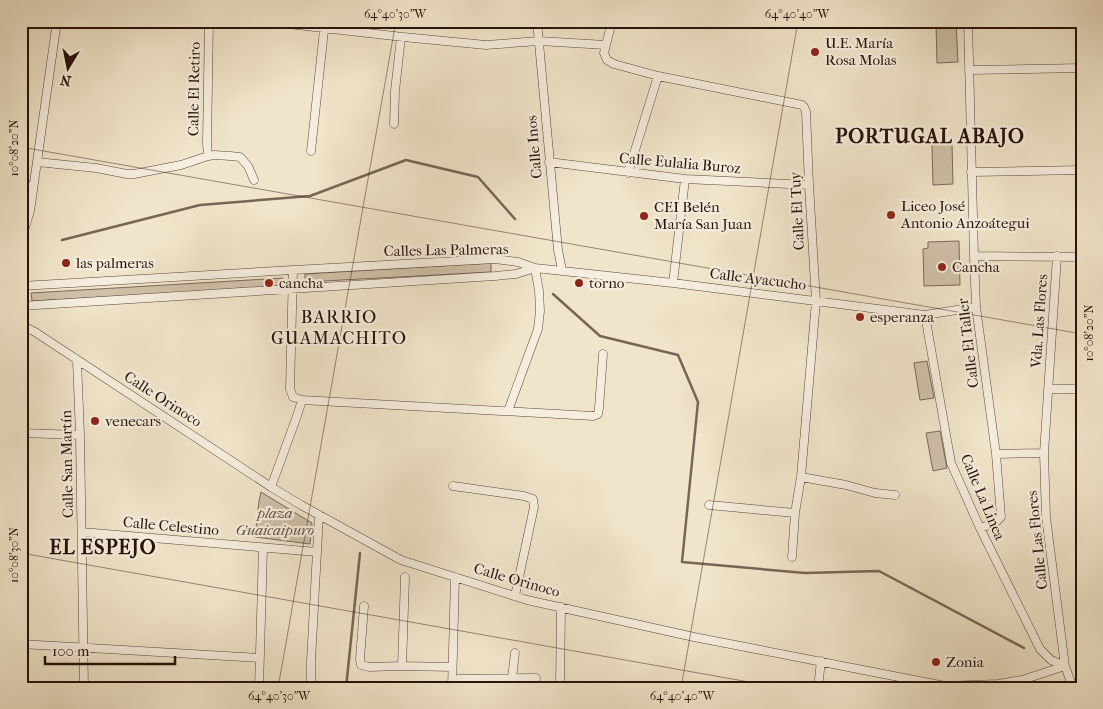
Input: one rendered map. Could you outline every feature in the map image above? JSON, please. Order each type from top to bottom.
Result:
[{"type":"street","points":[[21,240],[30,211],[57,21]]},
{"type":"street","name":"Calle El Retiro","points":[[208,156],[209,21]]},
{"type":"street","points":[[262,21],[325,25],[401,37],[486,45],[539,41],[606,45],[612,21]]},
{"type":"street","name":"Calle Inos","points":[[537,21],[549,162],[558,250],[562,270]]},
{"type":"street","name":"Calle El Taller","points":[[968,21],[976,307],[996,454],[1001,516],[995,523],[980,528]]},
{"type":"street","points":[[311,151],[325,25]]},
{"type":"street","points":[[394,124],[395,91],[401,37]]},
{"type":"street","name":"Calle El Tuy","points":[[606,45],[604,53],[607,60],[614,64],[658,76],[802,105],[806,112],[816,301],[792,557]]},
{"type":"street","points":[[969,70],[1082,68]]},
{"type":"street","points":[[628,173],[658,76]]},
{"type":"street","points":[[37,162],[134,174],[181,165],[208,156],[223,156],[240,158],[248,166],[254,180]]},
{"type":"street","name":"Calle Eulalia Buroz","points":[[549,162],[685,179],[809,185]]},
{"type":"street","points":[[971,172],[1082,170]]},
{"type":"street","points":[[673,283],[685,179]]},
{"type":"street","points":[[21,182],[33,188]]},
{"type":"street","points":[[974,256],[1082,257]]},
{"type":"street","name":"Vda. Las Flores","points":[[1048,389],[1056,256]]},
{"type":"street","name":"Calles Las Palmeras","points":[[21,286],[495,259],[518,262],[535,268]]},
{"type":"street","points":[[508,411],[538,329],[540,291],[535,268]]},
{"type":"street","name":"Calle Ayacucho","points":[[535,268],[673,283],[925,316],[976,307]]},
{"type":"street","name":"Calles Las Palmeras","points":[[21,306],[495,276],[516,274],[535,268]]},
{"type":"street","points":[[292,270],[290,389],[293,396],[302,400],[593,416],[598,414],[603,354]]},
{"type":"street","name":"Calle La Linea","points":[[925,316],[951,463],[980,528],[1040,649],[1051,660],[1065,666]]},
{"type":"street","name":"Calle Orinoco","points":[[21,325],[35,332],[271,487],[401,560],[515,596],[561,607],[694,637],[945,686],[998,684],[1022,680],[1065,666]]},
{"type":"street","name":"Calle San Martín","points":[[77,360],[84,688]]},
{"type":"street","points":[[1048,389],[1082,389]]},
{"type":"street","name":"Calle Las Flores","points":[[1048,389],[1044,453],[1046,517],[1065,666],[1073,688]]},
{"type":"street","points":[[271,487],[302,400]]},
{"type":"street","points":[[21,433],[80,435]]},
{"type":"street","points":[[996,454],[1044,453]]},
{"type":"street","points":[[800,477],[846,485],[874,493],[895,495]]},
{"type":"street","points":[[453,486],[524,496],[533,499],[534,507],[515,596]]},
{"type":"street","points":[[710,506],[796,513]]},
{"type":"street","points":[[311,688],[319,515]]},
{"type":"street","name":"Calle Celestino","points":[[82,532],[317,552]]},
{"type":"street","points":[[259,688],[263,548]]},
{"type":"street","points":[[402,666],[405,577]]},
{"type":"street","points":[[452,688],[455,577]]},
{"type":"street","points":[[364,606],[360,659],[362,665],[369,667],[452,667]]},
{"type":"street","points":[[560,688],[561,607]]},
{"type":"street","points":[[21,644],[259,658]]},
{"type":"street","points":[[512,678],[515,654]]},
{"type":"street","points":[[818,688],[821,662]]},
{"type":"street","points":[[460,679],[536,678]]},
{"type":"street","points":[[1022,680],[1026,688]]},
{"type":"green space","points":[[956,22],[958,62],[937,63],[936,23]]},
{"type":"green space","points":[[952,144],[953,184],[933,185],[932,145]]},
{"type":"green space","name":"Cancha","points":[[959,241],[960,285],[924,286],[923,249],[928,248],[928,242]]},
{"type":"green space","points":[[491,263],[491,272],[305,282],[305,274]]},
{"type":"green space","points":[[283,278],[283,287],[32,301],[31,293]]},
{"type":"green space","points":[[927,361],[934,398],[920,400],[914,363]]},
{"type":"green space","points":[[940,431],[947,468],[933,471],[926,433]]},
{"type":"green space","name":"plaza Guaicaipuro","points":[[261,492],[312,523],[310,544],[255,537]]},
{"type":"waterway","points":[[62,240],[200,205],[310,196],[406,160],[478,177],[515,219]]},
{"type":"waterway","points":[[553,294],[600,336],[678,355],[698,402],[682,562],[805,573],[879,571],[1024,648]]},
{"type":"waterway","points":[[346,688],[360,553]]},
{"type":"place","name":"U.E. María Rosa Molas","points":[[815,52]]},
{"type":"place","name":"Liceo José Antonio Anzoátegui","points":[[891,215]]},
{"type":"place","name":"CEI Belén María San Juan","points":[[644,216]]},
{"type":"place","name":"las palmeras","points":[[66,263]]},
{"type":"place","name":"Cancha","points":[[942,267]]},
{"type":"place","name":"cancha","points":[[269,283]]},
{"type":"place","name":"torno","points":[[579,283]]},
{"type":"place","name":"esperanza","points":[[860,317]]},
{"type":"place","name":"venecars","points":[[95,421]]},
{"type":"place","name":"Zonia","points":[[936,662]]},
{"type":"district","name":"PORTUGAL ABAJO","points":[[930,136]]},
{"type":"district","name":"BARRIO GUAMACHITO","points":[[339,327]]},
{"type":"district","name":"EL ESPEJO","points":[[103,547]]}]
